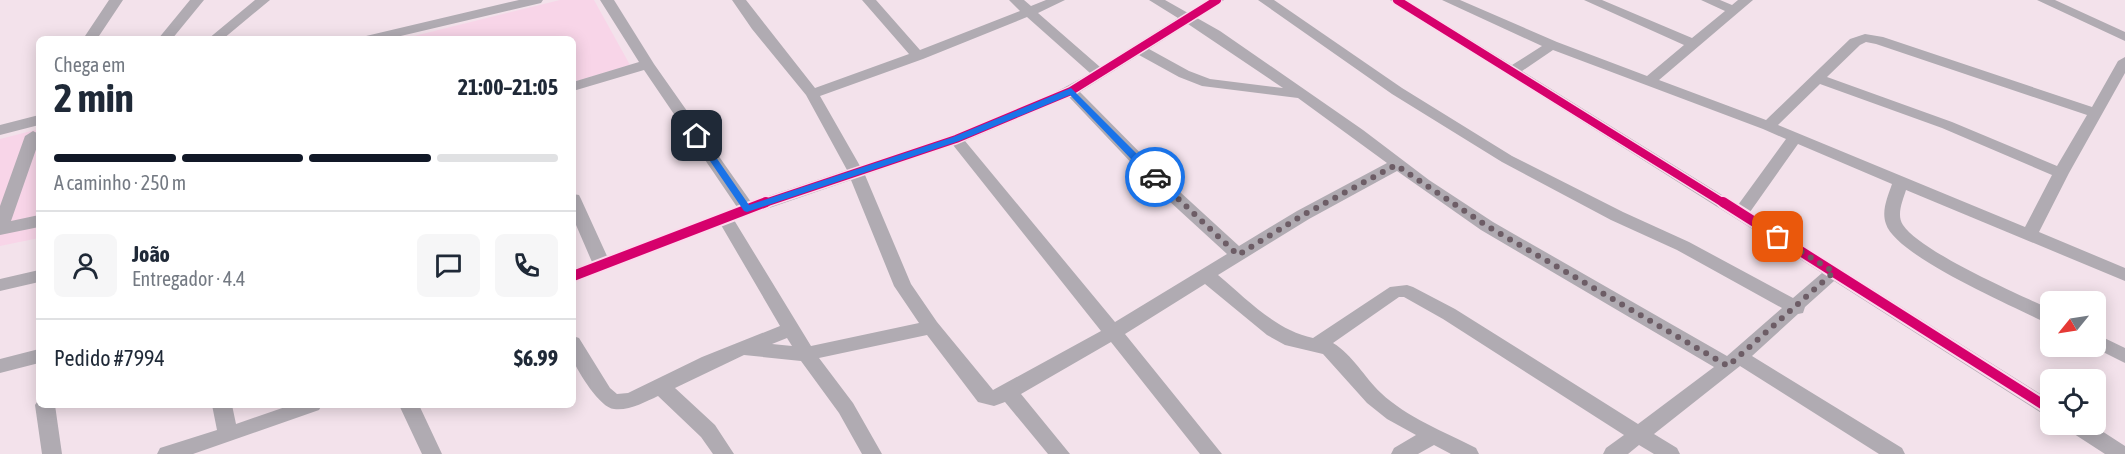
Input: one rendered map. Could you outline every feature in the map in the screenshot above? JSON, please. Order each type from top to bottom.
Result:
[{"type":"street","points":[[92,36],[116,0]]},
{"type":"street","points":[[167,36],[197,0]]},
{"type":"street","points":[[219,36],[263,0]]},
{"type":"street","points":[[384,36],[536,0]]},
{"type":"street","points":[[607,0],[647,64],[747,209]]},
{"type":"street","points":[[739,0],[812,94],[856,172],[903,286],[931,327],[985,397],[994,398],[1008,392],[1114,332],[1204,274],[1312,210],[1396,165]]},
{"type":"street","points":[[869,0],[918,56]]},
{"type":"street","points":[[1016,0],[1099,74]]},
{"type":"street","points":[[812,94],[918,56],[1058,0]]},
{"type":"street","points":[[1156,0],[1215,34],[1358,133],[1385,153],[1396,165],[1487,226],[1895,454]]},
{"type":"street","points":[[576,275],[747,209],[956,139],[1071,91],[1217,0]]},
{"type":"street","points":[[1265,0],[1397,91],[1507,159],[1607,211],[1683,246],[1797,308]]},
{"type":"street","points":[[1397,0],[2040,403]]},
{"type":"street","points":[[1449,0],[1552,45],[1768,126],[2125,275]]},
{"type":"street","points":[[1591,0],[1694,44]]},
{"type":"street","points":[[1708,0],[1734,10]]},
{"type":"street","points":[[1649,81],[1746,0]]},
{"type":"street","points":[[2044,0],[2125,37]]},
{"type":"street","points":[[1768,126],[1855,42],[1865,38],[1871,38],[2096,113]]},
{"type":"street","points":[[1513,71],[1552,45]]},
{"type":"street","points":[[1139,49],[1201,81],[1299,94]]},
{"type":"street","points":[[2029,235],[2061,173],[2125,61]]},
{"type":"street","points":[[576,86],[647,64]]},
{"type":"street","points":[[1818,78],[1958,129],[2061,173]]},
{"type":"street","points":[[1071,91],[1162,185],[1238,255]]},
{"type":"street","points":[[0,130],[36,121]]},
{"type":"street","points":[[0,229],[33,136]]},
{"type":"street","points":[[1740,214],[1795,137]]},
{"type":"street","points":[[956,139],[1212,454]]},
{"type":"street","points":[[1900,183],[1892,210],[1895,227],[1907,240],[1940,260],[2040,312]]},
{"type":"street","points":[[576,206],[603,265]]},
{"type":"street","points":[[725,218],[806,354],[846,408],[872,454]]},
{"type":"street","points":[[0,229],[36,222]]},
{"type":"street","points":[[1612,454],[1734,362],[1797,308],[1834,272]]},
{"type":"street","points":[[1204,274],[1272,330],[1291,340],[1328,348],[1338,356],[1374,398],[1394,414],[1469,454]]},
{"type":"street","points":[[0,285],[36,277]]},
{"type":"street","points":[[1316,345],[1395,291],[1407,291],[1449,314],[1670,454]]},
{"type":"street","points":[[741,348],[806,354],[931,327]]},
{"type":"street","points":[[576,348],[603,393],[614,402],[630,400],[661,387],[741,348],[790,328]]},
{"type":"street","points":[[2106,346],[2125,356]]},
{"type":"street","points":[[0,366],[36,357]]},
{"type":"street","points":[[661,387],[708,431],[724,454]]},
{"type":"street","points":[[1008,392],[1060,454]]},
{"type":"street","points":[[45,408],[52,454]]},
{"type":"street","points":[[223,408],[228,435]]},
{"type":"street","points":[[167,454],[304,408]]},
{"type":"street","points":[[410,408],[432,454]]},
{"type":"street","points":[[2090,435],[2113,452]]},
{"type":"street","points":[[1401,454],[1432,436]]},
{"type":"shaded area","points":[[560,0],[594,0],[630,65],[576,81],[576,36],[414,36]]},
{"type":"shaded area","points":[[36,130],[36,239],[0,246],[0,139]]},
{"type":"cycle path","points":[[576,275],[747,209],[956,139],[1071,91],[1217,0]]},
{"type":"cycle path","points":[[1397,0],[2040,403]]},
{"type":"way so far","points":[[1155,177],[1238,255],[1303,215],[1396,165],[1487,226],[1728,366],[1797,308],[1834,272],[1778,237]]},
{"type":"route","points":[[697,136],[747,209],[956,139],[1071,91],[1155,177]]}]
